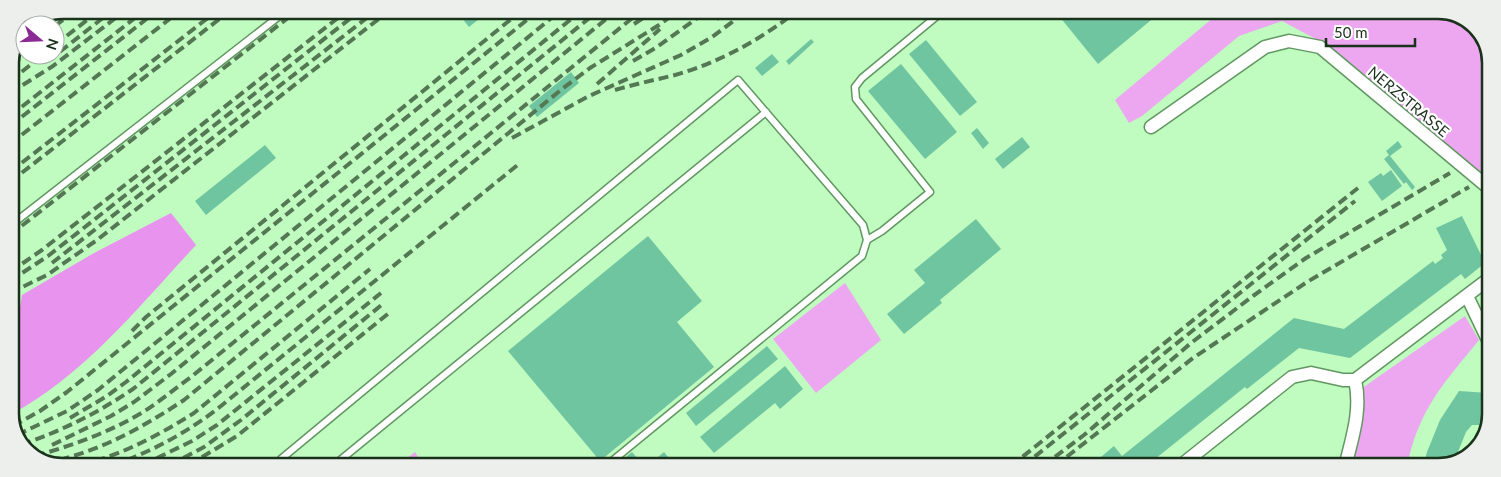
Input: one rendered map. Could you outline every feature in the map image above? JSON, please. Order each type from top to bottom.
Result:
[{"type":"street","name":"NERZSTRASSE","points":[[1151,126],[1265,47],[1289,41],[1320,47],[1482,182]]},
{"type":"street","points":[[1190,458],[1292,377],[1311,373],[1343,380],[1355,380],[1482,284]]},
{"type":"street","points":[[1467,296],[1482,327]]},
{"type":"street","points":[[1348,458],[1357,412],[1358,398],[1355,380]]},
{"type":"lane","points":[[19,219],[275,19]]},
{"type":"lane","points":[[867,240],[882,231],[930,192],[856,99],[855,87],[862,78],[933,19]]},
{"type":"lane","points":[[282,458],[738,80],[864,225],[867,240],[862,256],[616,458]]},
{"type":"lane","points":[[343,458],[766,112]]},
{"type":"shaded area","points":[[1212,19],[1450,20],[1463,26],[1473,36],[1481,54],[1482,174],[1314,38],[1282,21],[1239,36],[1142,116],[1129,123],[1115,100]]},
{"type":"shaded area","points":[[171,213],[196,245],[132,315],[87,360],[37,399],[19,410],[19,313],[22,295],[94,253]]},
{"type":"shaded area","points":[[845,283],[881,340],[816,393],[773,339]]},
{"type":"shaded area","points":[[1465,316],[1479,340],[1444,384],[1425,413],[1409,458],[1352,458],[1361,389]]},
{"type":"shaded area","points":[[415,452],[419,458],[407,458]]},
{"type":"building","points":[[463,19],[479,19],[469,27]]},
{"type":"building","points":[[1061,19],[1152,19],[1098,64]]},
{"type":"building","points":[[811,39],[814,42],[789,65],[786,61]]},
{"type":"building","points":[[926,40],[977,102],[960,116],[909,54]]},
{"type":"building","points":[[772,54],[779,62],[762,76],[755,68]]},
{"type":"building","points":[[901,64],[957,132],[925,159],[868,91]]},
{"type":"building","points":[[571,72],[579,83],[537,117],[529,106]]},
{"type":"building","points":[[977,128],[989,143],[983,149],[971,133]]},
{"type":"building","points":[[1022,137],[1030,147],[1003,169],[995,159]]},
{"type":"building","points":[[1398,141],[1402,147],[1390,156],[1415,187],[1412,190],[1406,182],[1404,184],[1384,159],[1389,155],[1386,151]]},
{"type":"building","points":[[265,145],[276,158],[206,215],[195,201]]},
{"type":"building","points":[[1391,170],[1402,186],[1382,201],[1368,182],[1381,173],[1383,176]]},
{"type":"building","points":[[1462,216],[1482,257],[1482,265],[1465,279],[1461,274],[1350,358],[1299,348],[1247,389],[1245,387],[1156,458],[1100,458],[1114,446],[1122,456],[1294,318],[1344,329],[1433,261],[1435,264],[1443,258],[1441,255],[1447,250],[1436,228]]},
{"type":"building","points":[[976,219],[1001,249],[940,300],[942,303],[904,334],[887,314],[925,283],[914,270]]},
{"type":"building","points":[[648,236],[702,301],[677,322],[714,367],[604,458],[597,458],[508,351]]},
{"type":"building","points":[[767,346],[778,359],[696,426],[686,413]]},
{"type":"building","points":[[785,366],[803,389],[780,409],[775,403],[714,453],[700,437]]},
{"type":"building","points":[[1459,391],[1482,393],[1481,425],[1472,425],[1466,432],[1457,454],[1447,457],[1425,458],[1440,420]]},
{"type":"building","points":[[632,452],[637,458],[625,458]]},
{"type":"building","points":[[664,452],[669,458],[657,458]]},
{"type":"railway","points":[[65,37],[88,19]]},
{"type":"railway","points":[[65,48],[102,19]]},
{"type":"railway","points":[[19,87],[53,66],[114,19]]},
{"type":"railway","points":[[19,109],[134,19]]},
{"type":"railway","points":[[19,119],[147,19]]},
{"type":"railway","points":[[19,137],[170,19]]},
{"type":"railway","points":[[19,165],[206,19]]},
{"type":"railway","points":[[19,175],[219,19]]},
{"type":"railway","points":[[19,228],[286,19]]},
{"type":"railway","points":[[19,266],[42,250],[337,19]]},
{"type":"railway","points":[[19,275],[48,256],[350,19]]},
{"type":"railway","points":[[52,263],[365,19]]},
{"type":"railway","points":[[19,289],[47,275],[97,240],[379,19]]},
{"type":"railway","points":[[132,331],[146,317],[511,19]]},
{"type":"railway","points":[[20,422],[67,392],[528,19]]},
{"type":"railway","points":[[23,432],[67,411],[98,390],[550,19]]},
{"type":"railway","points":[[70,418],[107,396],[126,382],[571,19]]},
{"type":"railway","points":[[29,442],[79,421],[133,389],[588,19]]},
{"type":"railway","points":[[52,445],[111,416],[134,402],[171,374],[606,19]]},
{"type":"railway","points":[[43,453],[100,434],[126,422],[158,402],[631,19]]},
{"type":"railway","points":[[634,24],[642,19]]},
{"type":"railway","points":[[67,458],[118,439],[184,400],[562,89],[590,68],[667,19]]},
{"type":"railway","points":[[633,61],[657,47],[696,19]]},
{"type":"railway","points":[[512,138],[589,96],[681,55],[712,37],[736,19]]},
{"type":"railway","points":[[615,90],[675,75],[708,64],[754,41],[786,19]]},
{"type":"railway","points":[[597,84],[660,29]]},
{"type":"railway","points":[[19,74],[30,65]]},
{"type":"railway","points":[[131,458],[167,442],[216,410],[520,163]]},
{"type":"railway","points":[[1054,458],[1084,435],[1191,343],[1253,296],[1306,258],[1450,173]]},
{"type":"railway","points":[[1065,458],[1193,358],[1307,282],[1469,187]]},
{"type":"railway","points":[[1021,458],[1358,188]]},
{"type":"railway","points":[[1033,458],[1355,201]]},
{"type":"railway","points":[[105,458],[140,444],[194,413],[370,269]]},
{"type":"railway","points":[[157,458],[192,441],[217,425],[381,293]]},
{"type":"railway","points":[[183,458],[204,447],[241,420],[384,303]]},
{"type":"railway","points":[[201,458],[237,436],[389,313]]}]
